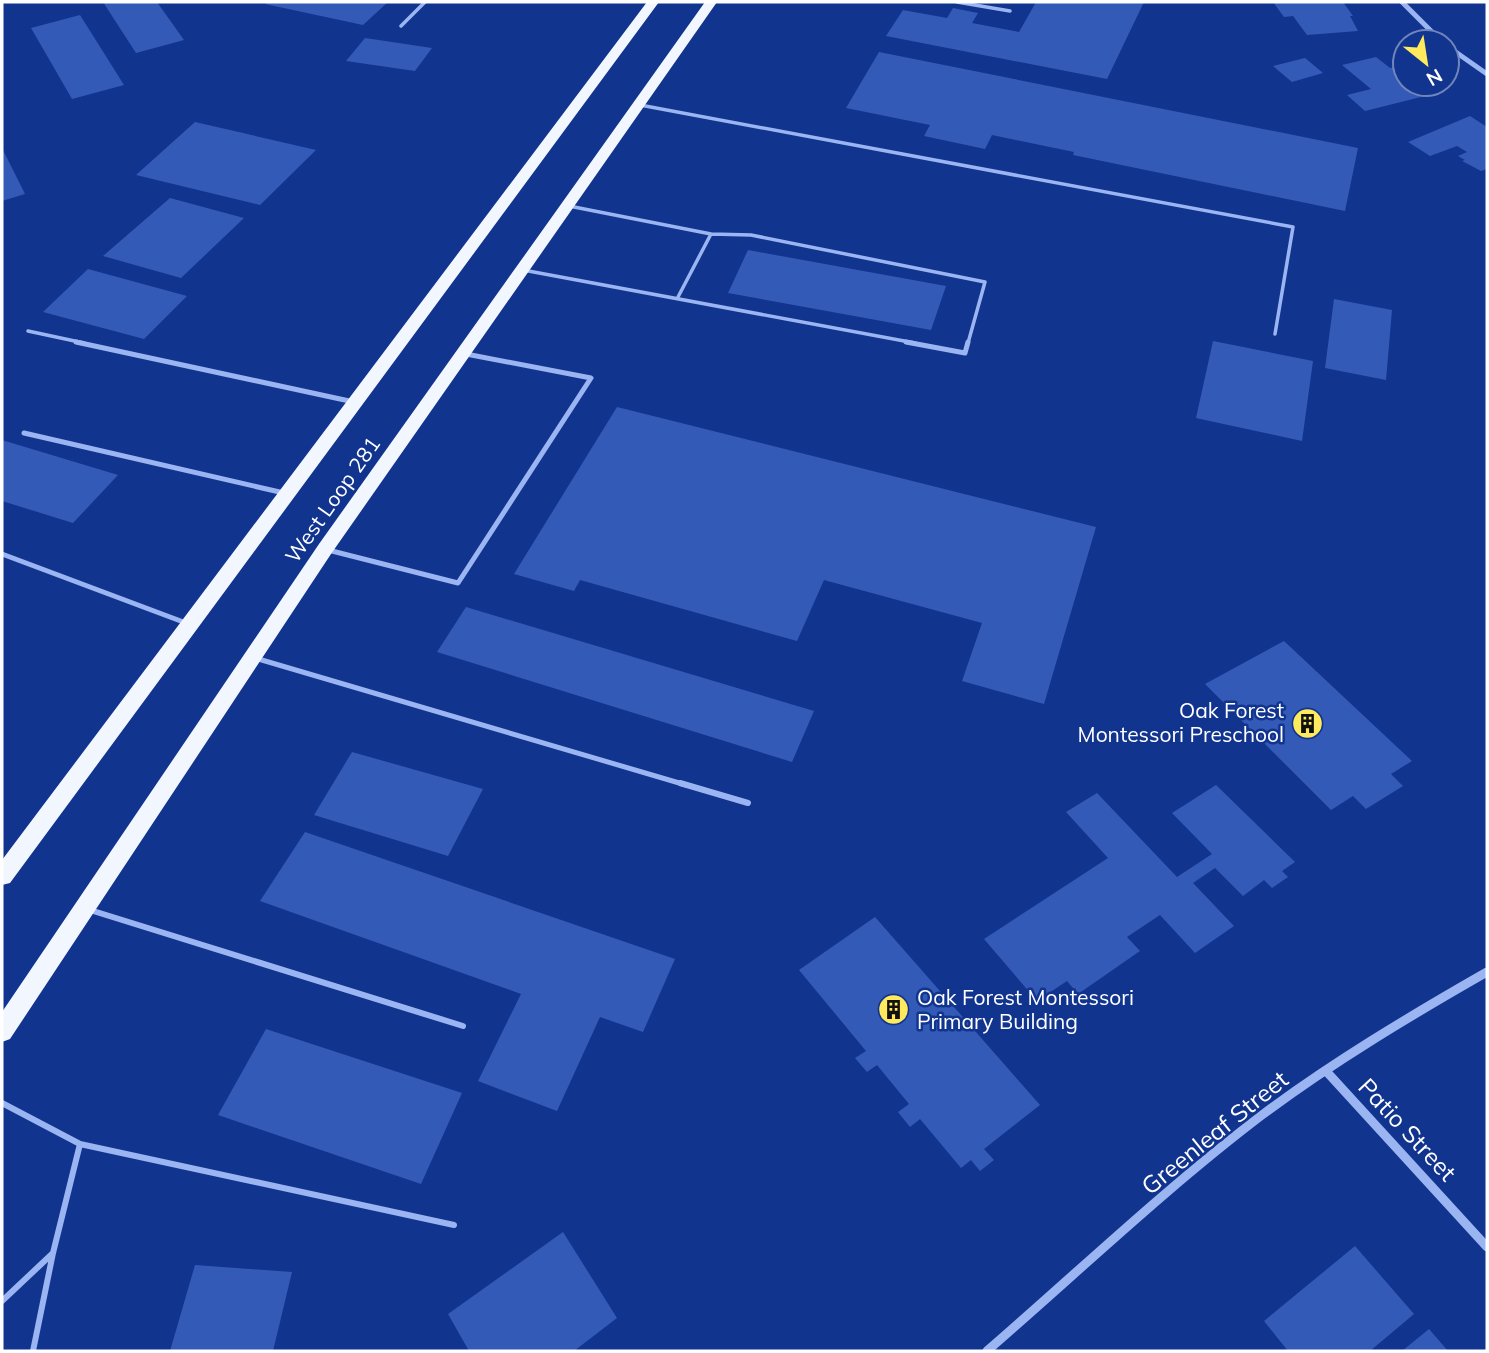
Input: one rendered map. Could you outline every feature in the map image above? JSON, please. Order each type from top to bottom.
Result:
[{"type":"highway","name":"West Loop 281","points":[[2,876],[653,2]]},
{"type":"highway","name":"West Loop 281","points":[[2,1031],[325,549],[711,2]]},
{"type":"street","points":[[1402,2],[1428,28]]},
{"type":"street","points":[[1461,56],[1487,74]]},
{"type":"street","name":"Greenleaf Street","points":[[987,1351],[1232,1139],[1326,1071],[1422,1009],[1487,972]]},
{"type":"street","name":"Patio Street","points":[[1326,1071],[1487,1247]]},
{"type":"lane","points":[[401,26],[425,2]]},
{"type":"lane","points":[[957,2],[1010,10]]},
{"type":"lane","points":[[640,105],[1293,227],[1275,334]]},
{"type":"lane","points":[[523,270],[678,297],[965,354],[985,282],[751,235],[711,234],[569,206]]},
{"type":"lane","points":[[678,297],[711,234]]},
{"type":"lane","points":[[28,331],[354,402]]},
{"type":"lane","points":[[325,549],[458,583],[591,378],[465,353]]},
{"type":"lane","points":[[24,433],[287,493]]},
{"type":"lane","points":[[2,554],[189,624]]},
{"type":"lane","points":[[252,657],[748,803]]},
{"type":"lane","points":[[84,908],[463,1026]]},
{"type":"lane","points":[[2,1102],[80,1144],[454,1225]]},
{"type":"lane","points":[[33,1351],[53,1253],[80,1144]]},
{"type":"lane","points":[[2,1301],[53,1253]]},
{"type":"building","points":[[103,2],[157,2],[184,40],[136,53]]},
{"type":"building","points":[[388,2],[363,25],[265,4]]},
{"type":"building","points":[[1036,2],[1144,2],[1107,79],[886,36],[903,10],[947,18],[953,8],[978,13],[972,23],[1019,32]]},
{"type":"building","points":[[1273,2],[1343,2],[1353,16],[1350,16],[1358,31],[1307,35],[1293,16],[1284,17]]},
{"type":"building","points":[[80,15],[124,85],[72,99],[31,28]]},
{"type":"building","points":[[365,38],[432,48],[415,71],[346,61]]},
{"type":"building","points":[[879,52],[1358,148],[1345,211],[1073,155],[1074,152],[992,135],[985,149],[924,136],[930,125],[846,108]]},
{"type":"building","points":[[1376,57],[1391,68],[1391,98],[1417,98],[1365,111],[1347,95],[1371,89],[1342,65]]},
{"type":"building","points":[[1305,58],[1323,73],[1292,82],[1273,66]]},
{"type":"building","points":[[1470,116],[1487,127],[1487,169],[1481,171],[1462,161],[1465,160],[1458,156],[1467,152],[1457,146],[1430,156],[1408,142]]},
{"type":"building","points":[[195,122],[316,150],[260,205],[136,175]]},
{"type":"building","points":[[2,148],[25,194],[2,201]]},
{"type":"building","points":[[170,198],[244,218],[181,278],[103,256]]},
{"type":"building","points":[[748,250],[946,286],[931,330],[728,293]]},
{"type":"building","points":[[88,269],[187,296],[144,339],[43,312]]},
{"type":"building","points":[[1334,299],[1392,310],[1386,380],[1325,368]]},
{"type":"building","points":[[1213,341],[1313,361],[1302,441],[1196,418]]},
{"type":"building","points":[[617,407],[1096,527],[1044,704],[962,681],[982,623],[824,580],[797,641],[580,580],[574,591],[514,574]]},
{"type":"building","points":[[2,440],[118,475],[73,523],[2,501]]},
{"type":"building","points":[[466,607],[814,711],[792,762],[437,652]]},
{"type":"building","name":"Oak Forest Montessori Preschool","points":[[1284,641],[1412,761],[1391,774],[1403,786],[1366,809],[1353,796],[1331,810],[1205,684]]},
{"type":"building","points":[[352,752],[483,789],[448,856],[314,815]]},
{"type":"building","points":[[1216,785],[1295,862],[1282,871],[1288,877],[1272,888],[1264,880],[1243,896],[1215,868],[1193,883],[1234,926],[1195,953],[1160,915],[1127,937],[1140,951],[1078,994],[1067,981],[1037,1001],[984,939],[1108,858],[1066,812],[1097,793],[1177,877],[1212,854],[1172,813]]},
{"type":"building","points":[[305,832],[675,959],[643,1032],[600,1017],[557,1111],[478,1081],[521,994],[260,901]]},
{"type":"building","name":"Oak Forest Montessori Primary Building","points":[[875,917],[1040,1105],[984,1149],[994,1160],[980,1171],[971,1160],[961,1168],[920,1119],[910,1127],[898,1112],[909,1104],[877,1065],[867,1072],[855,1058],[866,1051],[799,970]]},
{"type":"building","points":[[266,1029],[462,1093],[421,1184],[218,1115]]},
{"type":"building","points":[[563,1232],[617,1318],[574,1351],[469,1351],[448,1314]]},
{"type":"building","points":[[1355,1246],[1414,1314],[1370,1351],[1288,1351],[1264,1321]]},
{"type":"building","points":[[195,1265],[292,1272],[273,1351],[170,1351]]},
{"type":"building","points":[[1429,1329],[1448,1351],[1402,1351]]},
{"type":"place","name":"Oak Forest Montessori Preschool","points":[[1307,723]]},
{"type":"place","name":"Oak Forest Montessori Primary Building","points":[[894,1010]]}]
